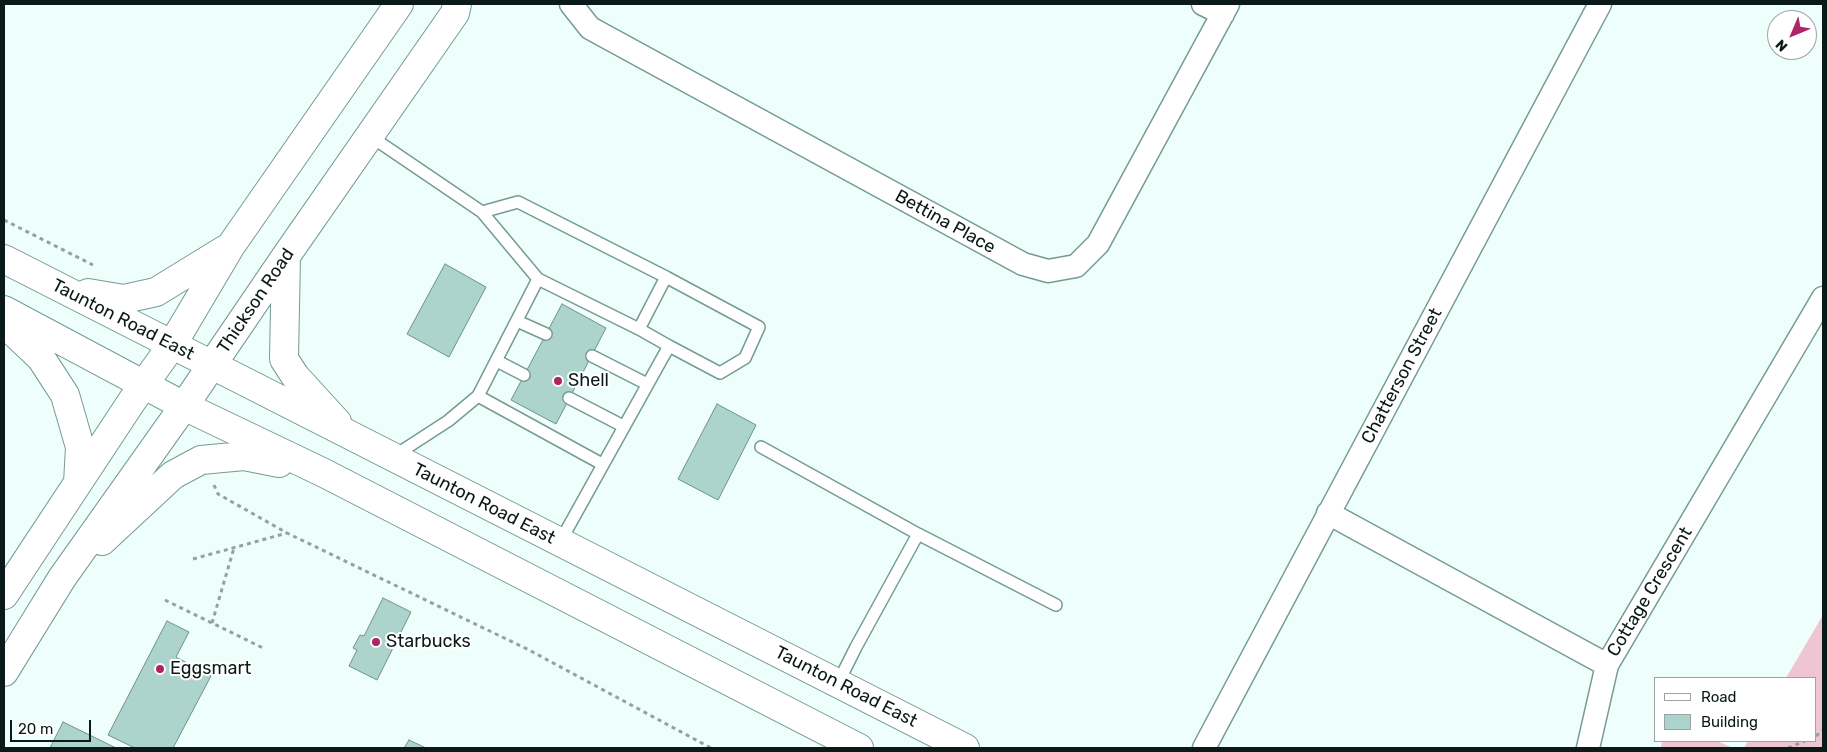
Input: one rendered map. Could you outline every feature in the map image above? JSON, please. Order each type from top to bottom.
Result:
[{"type":"main road","points":[[4,595],[172,345],[230,247],[399,4]]},
{"type":"main road","name":"Thickson Road","points":[[4,672],[62,578],[184,406],[370,136],[454,13],[457,4]]},
{"type":"main road","points":[[57,287],[124,300],[156,292],[230,247]]},
{"type":"main road","points":[[286,256],[284,359],[296,376],[347,434]]},
{"type":"main road","name":"Taunton Road East","points":[[4,259],[965,748]]},
{"type":"main road","points":[[4,310],[184,406],[324,473],[859,748]]},
{"type":"main road","points":[[4,323],[41,358],[65,395],[80,447],[78,485]]},
{"type":"main road","points":[[62,578],[173,475],[201,460],[244,456],[324,473]]},
{"type":"street","name":"Bettina Place","points":[[572,4],[590,28],[1023,264],[1048,271],[1076,266],[1098,244],[1218,7]]},
{"type":"street","name":"Chatterson Street","points":[[1204,748],[1600,4]]},
{"type":"street","name":"Cottage Crescent","points":[[1328,513],[1607,665],[1823,298]]},
{"type":"street","points":[[1588,748],[1607,665]]},
{"type":"lane","points":[[370,136],[482,212],[538,279],[639,329],[720,373],[745,358],[759,327],[666,277],[518,202],[482,212]]},
{"type":"lane","points":[[639,329],[666,277]]},
{"type":"lane","points":[[393,458],[448,421],[478,396],[538,279]]},
{"type":"lane","points":[[517,321],[546,334]]},
{"type":"lane","points":[[560,542],[669,346]]},
{"type":"lane","points":[[592,356],[647,384]]},
{"type":"lane","points":[[497,361],[524,375]]},
{"type":"lane","points":[[478,396],[602,464]]},
{"type":"lane","points":[[569,398],[623,426]]},
{"type":"lane","points":[[761,447],[918,534],[1056,605]]},
{"type":"lane","points":[[838,683],[918,534]]},
{"type":"path","points":[[4,220],[96,266]]},
{"type":"path","points":[[201,460],[218,494],[287,533],[529,650],[711,748]]},
{"type":"path","points":[[194,559],[287,533]]},
{"type":"path","points":[[212,622],[234,548]]},
{"type":"path","points":[[164,600],[263,648]]},
{"type":"path","points":[[1788,748],[1803,742]]},
{"type":"shaded area","points":[[1823,615],[1823,748],[1744,748],[1747,742],[1817,742],[1817,677],[1787,677]]},
{"type":"shaded area","points":[[1662,742],[1719,742],[1733,748],[1661,748]]},
{"type":"building","points":[[445,264],[486,287],[449,357],[407,334]]},
{"type":"building","points":[[562,304],[606,328],[556,424],[511,400]]},
{"type":"building","points":[[717,404],[756,425],[718,500],[678,479]]},
{"type":"building","name":"Starbucks","points":[[383,598],[411,612],[377,680],[349,666],[357,650],[353,648],[360,635],[364,636]]},
{"type":"building","points":[[167,621],[189,632],[176,657],[211,676],[173,748],[135,748],[108,735]]},
{"type":"building","points":[[63,722],[116,748],[50,748]]},
{"type":"building","points":[[409,740],[426,748],[404,748]]},
{"type":"place","name":"Shell","points":[[558,381]]},
{"type":"place","name":"Starbucks","points":[[376,642]]},
{"type":"place","name":"Eggsmart","points":[[160,669]]}]
